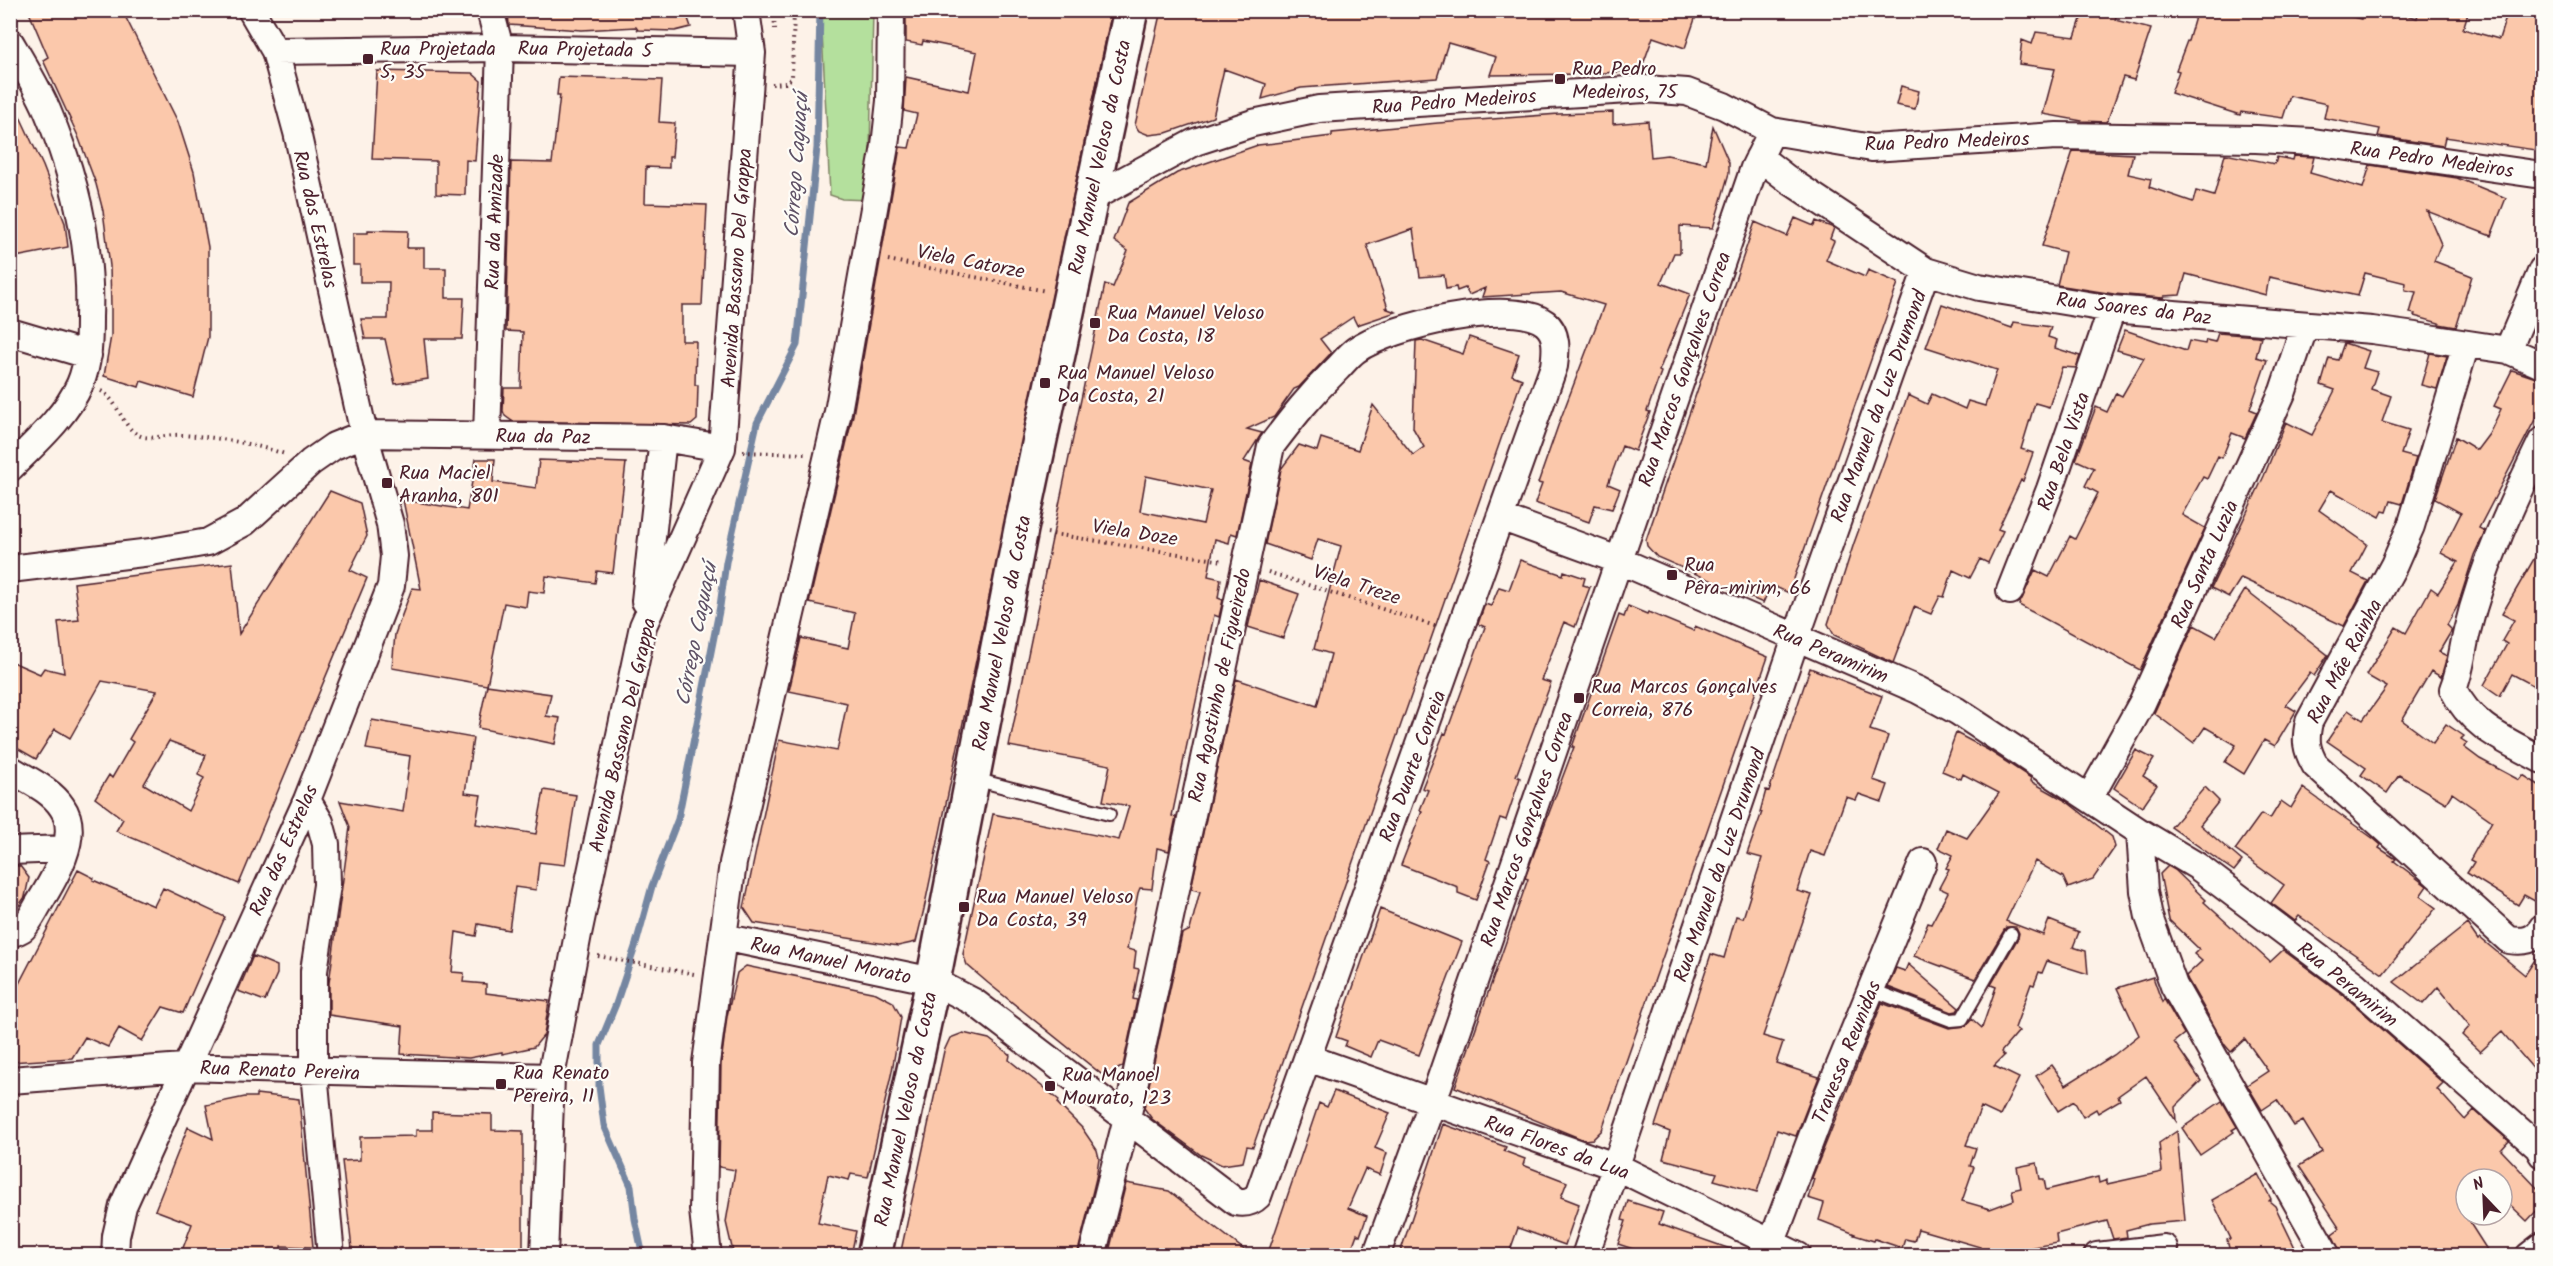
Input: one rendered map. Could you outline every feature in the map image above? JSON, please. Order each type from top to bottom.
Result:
[{"type":"main road","name":"Rua Manuel Veloso da Costa","points":[[874,1256],[933,981],[1021,529],[1131,10]]},
{"type":"street","name":"Rua das Estrelas","points":[[115,1256],[116,1236],[123,1206],[184,1067],[307,800],[391,586],[394,556],[390,524],[364,434],[297,132],[275,51],[250,10]]},
{"type":"street","name":"Rua da Amizade","points":[[487,435],[500,48],[490,10]]},
{"type":"street","name":"Avenida Bassano Del Grappa","points":[[544,1256],[550,1077],[643,626],[728,450],[752,53],[746,10]]},
{"type":"street","points":[[708,1256],[704,1210],[706,1064],[733,863],[838,412],[885,146],[890,100],[891,10]]},
{"type":"street","points":[[10,42],[47,108],[74,184],[85,231],[91,281],[88,355],[79,386],[62,413],[10,468]]},
{"type":"street","name":"Rua Projetada 5","points":[[275,51],[500,48],[752,53]]},
{"type":"street","name":"Rua Pedro Medeiros","points":[[1090,198],[1195,142],[1253,123],[1318,109],[1645,89],[1687,92],[1724,106],[1772,131],[1872,148],[2057,136],[2256,139],[2313,142],[2542,175]]},
{"type":"street","name":"Rua Marcos Gonçalves Correa","points":[[1376,1256],[1433,1101],[1759,157],[1772,131]]},
{"type":"street","name":"Rua Soares da Paz","points":[[1759,157],[1790,181],[1926,271],[1979,287],[2112,309],[2372,330],[2508,350],[2542,365]]},
{"type":"street","points":[[2508,350],[2542,270]]},
{"type":"street","name":"Rua Manuel da Luz Drumond","points":[[1585,1256],[1796,638],[1926,271]]},
{"type":"street","name":"Rua Bela Vista","points":[[2010,591],[2050,489],[2112,309]]},
{"type":"street","name":"Rua Agostinho de Figueiredo","points":[[1092,1256],[1127,1118],[1271,446],[1307,398],[1357,350],[1403,328],[1445,318],[1507,313],[1529,315],[1546,323],[1554,334]]},
{"type":"street","name":"Rua Santa Luzia","points":[[2090,796],[2142,703],[2283,391],[2305,325]]},
{"type":"street","points":[[10,332],[88,355]]},
{"type":"street","name":"Rua Duarte Correia","points":[[1258,1196],[1554,366],[1556,349],[1554,334]]},
{"type":"street","name":"Rua Mãe Rainha","points":[[2466,344],[2411,526],[2394,565],[2309,722],[2305,740],[2307,752],[2315,765],[2509,940],[2521,942],[2533,939],[2542,928]]},
{"type":"street","points":[[10,569],[151,552],[208,542],[244,522],[311,462],[334,446],[364,434]]},
{"type":"street","name":"Rua da Paz","points":[[364,434],[663,438],[728,450]]},
{"type":"street","points":[[643,626],[663,438]]},
{"type":"street","points":[[2539,456],[2488,564],[2467,632],[2464,653],[2453,689],[2462,706],[2480,725],[2542,760]]},
{"type":"street","name":"Rua Peramirim","points":[[1500,517],[1618,560],[1918,690],[1957,711],[2090,796],[2140,832],[2197,866],[2355,985],[2541,1147]]},
{"type":"street","points":[[10,769],[52,795],[63,807],[69,831],[63,858],[49,888],[14,937]]},
{"type":"street","points":[[307,800],[320,822],[326,844],[327,885],[314,971],[314,1071],[331,1256]]},
{"type":"street","points":[[2140,832],[2144,891],[2149,918],[2174,986],[2327,1256]]},
{"type":"street","points":[[10,851],[65,849]]},
{"type":"street","name":"Travessa Reunidas","points":[[1772,1242],[1825,1102],[1923,862]]},
{"type":"street","name":"Rua Manuel Morato","points":[[723,938],[933,981],[974,1002],[1236,1202],[1244,1204],[1252,1202],[1258,1196]]},
{"type":"street","name":"Rua Flores da Lua","points":[[1308,1058],[1617,1167],[1798,1256]]},
{"type":"street","name":"Rua Renato Pereira","points":[[10,1080],[184,1067],[550,1077]]},
{"type":"street","points":[[2529,1256],[2542,1246]]},
{"type":"street","points":[[2097,1256],[2164,1248]]},
{"type":"lane","points":[[972,779],[1109,814]]},
{"type":"lane","points":[[1872,990],[1951,1020],[1962,1019],[2011,934]]},
{"type":"path","points":[[750,81],[777,84],[785,83],[792,78],[795,10]]},
{"type":"path","name":"Viela Catorze","points":[[866,256],[1070,295]]},
{"type":"path","points":[[79,386],[94,387],[108,394],[130,430],[144,437],[173,434],[243,441],[311,462]]},
{"type":"path","points":[[728,450],[816,455]]},
{"type":"path","name":"Viela Doze","points":[[1021,529],[1245,564]]},
{"type":"path","name":"Viela Treze","points":[[1245,564],[1459,633]]},
{"type":"path","points":[[610,958],[678,971]]},
{"type":"green space","points":[[821,11],[873,11],[869,200],[842,199],[830,195]]},
{"type":"building","points":[[28,10],[122,10],[178,122],[194,172],[208,247],[208,337],[193,397],[141,381],[139,387],[104,376],[111,336],[111,308],[110,266],[103,211],[96,184],[78,136],[43,60],[48,57]]},
{"type":"building","points":[[508,10],[685,10],[691,27],[675,31],[638,30],[636,27],[582,30],[509,25]]},
{"type":"building","points":[[906,10],[1112,10],[924,909],[916,942],[898,946],[754,923],[744,908],[779,740],[837,751],[847,703],[789,691],[801,638],[848,648],[855,613],[809,603],[853,415],[900,147],[909,148],[917,114],[904,111],[906,77],[969,91],[977,52],[923,41],[922,45],[906,42]]},
{"type":"building","points":[[1161,10],[1698,10],[1685,48],[1653,37],[1641,70],[1591,74],[1490,75],[1496,57],[1448,43],[1437,78],[1301,88],[1262,99],[1266,84],[1224,69],[1213,117],[1166,133],[1149,135],[1139,131],[1135,125]]},
{"type":"building","points":[[2084,10],[2118,10],[2115,20],[2151,29],[2134,80],[2123,77],[2107,122],[2082,121],[2043,114],[2055,69],[2019,64],[2022,40],[2032,44],[2036,32],[2075,37]]},
{"type":"building","points":[[2197,10],[2325,10],[2361,19],[2363,10],[2389,10],[2417,18],[2419,10],[2469,10],[2463,29],[2499,39],[2508,10],[2542,10],[2542,151],[2445,137],[2443,146],[2378,136],[2380,129],[2324,118],[2327,104],[2290,96],[2283,118],[2241,112],[2240,115],[2171,93],[2179,71],[2176,70]]},
{"type":"building","points":[[377,71],[472,73],[481,81],[475,161],[466,160],[465,195],[436,194],[436,161],[372,159]]},
{"type":"building","points":[[559,77],[662,80],[659,122],[675,123],[672,157],[669,157],[669,168],[646,167],[645,203],[707,205],[702,305],[682,305],[682,341],[696,341],[697,420],[691,425],[512,421],[505,416],[503,411],[504,388],[521,388],[523,332],[506,331],[511,162],[552,163],[560,95],[557,95]]},
{"type":"building","points":[[1901,86],[1919,91],[1915,109],[1896,105]]},
{"type":"building","points":[[10,95],[43,166],[65,223],[68,247],[10,258]]},
{"type":"building","points":[[1613,112],[1613,124],[1648,121],[1651,157],[1667,155],[1706,163],[1713,126],[1729,163],[1729,173],[1713,228],[1680,226],[1680,253],[1674,253],[1661,283],[1690,294],[1659,371],[1661,372],[1647,411],[1650,412],[1635,451],[1622,446],[1608,484],[1620,489],[1612,509],[1595,505],[1589,522],[1535,503],[1542,484],[1538,483],[1604,305],[1561,292],[1482,297],[1485,288],[1469,295],[1465,288],[1457,291],[1456,287],[1446,289],[1444,275],[1420,277],[1413,229],[1367,245],[1388,308],[1385,308],[1396,312],[1357,325],[1353,317],[1320,339],[1331,353],[1299,387],[1294,389],[1274,417],[1247,429],[1262,433],[1244,461],[1252,464],[1237,535],[1231,533],[1229,543],[1215,539],[1208,576],[1221,579],[1218,598],[1223,600],[1219,617],[1214,615],[1172,816],[1176,817],[1169,851],[1157,848],[1152,889],[1140,888],[1138,893],[1127,949],[1136,951],[1134,968],[1139,969],[1133,999],[1137,1000],[1123,1066],[1105,1077],[967,965],[963,954],[993,814],[1119,840],[1129,806],[1103,801],[1110,765],[1009,746],[1105,284],[1113,287],[1128,251],[1114,241],[1128,203],[1177,173],[1258,145],[1332,136],[1332,133],[1559,114]],"holes":[[[1146,476],[1211,490],[1203,524],[1140,511]]]},
{"type":"building","points":[[2073,151],[2133,154],[2128,174],[2151,179],[2149,187],[2193,202],[2196,191],[2214,196],[2225,154],[2275,164],[2277,157],[2293,160],[2294,156],[2314,157],[2310,173],[2363,188],[2370,165],[2457,178],[2506,198],[2491,236],[2427,211],[2441,244],[2434,261],[2472,276],[2456,327],[2439,324],[2410,313],[2416,292],[2405,290],[2406,283],[2365,273],[2358,296],[2269,277],[2266,295],[2186,274],[2180,295],[2163,298],[2114,294],[2057,285],[2065,252],[2042,246]]},
{"type":"building","points":[[1795,218],[1814,226],[1816,221],[1834,228],[1830,239],[1834,241],[1826,260],[1865,277],[1868,270],[1898,283],[1789,593],[1771,585],[1763,603],[1657,557],[1647,546],[1646,540],[1755,222],[1787,236]]},
{"type":"building","points":[[368,230],[408,231],[407,248],[424,248],[424,268],[446,268],[446,298],[464,298],[462,339],[424,339],[428,379],[395,384],[385,339],[365,339],[361,319],[388,319],[389,282],[360,282],[360,265],[353,265],[353,233],[368,233]]},
{"type":"building","points":[[1942,304],[2012,328],[2014,322],[2051,327],[2048,337],[2057,340],[2055,348],[2080,356],[2076,368],[2062,367],[2049,407],[2035,403],[2021,449],[2033,453],[2023,481],[2021,480],[1998,529],[2003,531],[1988,563],[1980,559],[1970,578],[1953,570],[1944,597],[1940,596],[1931,614],[1914,607],[1893,663],[1834,635],[1828,624],[1854,543],[1908,395],[1927,404],[1932,394],[1965,409],[1968,401],[1985,406],[1997,370],[1926,347]]},
{"type":"building","points":[[2125,330],[2186,351],[2189,341],[2205,344],[2206,340],[2215,342],[2218,333],[2257,336],[2261,337],[2256,357],[2267,360],[2250,409],[2257,412],[2245,438],[2232,433],[2222,458],[2218,456],[2207,479],[2203,477],[2182,515],[2205,528],[2140,670],[2019,605],[2035,570],[2049,577],[2070,536],[2075,539],[2098,493],[2085,486],[2094,468],[2076,460],[2096,407],[2107,412],[2116,393],[2122,396],[2144,358],[2117,350]]},
{"type":"building","points":[[1469,337],[1519,354],[1512,375],[1522,379],[1253,1147],[1247,1146],[1243,1162],[1222,1165],[1201,1155],[1152,1119],[1144,1108],[1182,934],[1190,930],[1200,891],[1191,889],[1236,679],[1317,706],[1331,654],[1314,649],[1341,546],[1318,539],[1311,560],[1265,544],[1281,469],[1299,445],[1317,451],[1321,438],[1358,450],[1373,405],[1413,455],[1424,447],[1413,428],[1416,341],[1422,340],[1463,354]]},
{"type":"building","points":[[2344,343],[2369,351],[2363,368],[2377,372],[2371,389],[2391,396],[2382,422],[2409,430],[2401,454],[2416,458],[2402,504],[2391,501],[2387,512],[2383,511],[2380,517],[2331,490],[2319,510],[2367,544],[2352,573],[2368,581],[2344,626],[2241,578],[2229,597],[2211,588],[2264,476],[2286,422],[2312,435],[2335,390],[2321,385],[2329,358],[2338,360]]},
{"type":"building","points":[[2430,353],[2447,356],[2437,389],[2421,385]]},
{"type":"building","points":[[2512,370],[2542,380],[2542,406],[2479,528],[2485,531],[2474,555],[2458,605],[2447,625],[2452,630],[2439,652],[2447,656],[2441,677],[2431,671],[2402,720],[2433,743],[2446,724],[2464,736],[2461,739],[2467,743],[2464,747],[2480,759],[2519,780],[2523,775],[2542,787],[2542,905],[2524,895],[2518,905],[2467,873],[2474,862],[2470,860],[2492,821],[2452,793],[2446,803],[2399,775],[2387,793],[2361,775],[2366,768],[2327,741],[2348,710],[2363,720],[2387,687],[2366,675],[2396,627],[2406,633],[2431,588],[2438,593],[2458,562],[2441,553],[2461,513],[2435,499],[2456,437],[2477,450],[2489,434],[2501,409],[2494,406]]},
{"type":"building","points":[[476,459],[495,459],[493,482],[536,488],[539,460],[626,463],[613,573],[597,571],[595,583],[546,576],[544,593],[528,591],[526,607],[504,603],[487,685],[392,668],[395,634],[412,588],[421,589],[403,500],[467,510]]},
{"type":"building","points":[[330,491],[360,503],[367,536],[350,570],[367,578],[239,884],[116,831],[123,819],[95,798],[109,775],[112,778],[133,742],[129,739],[157,691],[102,681],[70,738],[55,729],[36,759],[10,744],[10,661],[40,674],[44,668],[64,673],[58,622],[79,620],[74,583],[232,563],[239,634]],"holes":[[[169,741],[206,755],[198,775],[204,778],[188,811],[144,784]]]},
{"type":"building","points":[[2542,545],[2542,690],[2512,674],[2500,696],[2484,685],[2507,644],[2502,641],[2514,620],[2502,614]]},
{"type":"building","points":[[1520,560],[1563,575],[1564,571],[1585,578],[1583,585],[1590,587],[1575,627],[1564,622],[1541,680],[1551,683],[1516,776],[1520,778],[1506,820],[1500,818],[1486,859],[1490,861],[1476,900],[1458,893],[1458,887],[1401,865],[1428,790],[1422,788],[1444,733],[1446,734],[1485,627],[1478,624],[1485,604],[1491,606],[1499,587],[1509,590]]},
{"type":"building","points":[[1259,580],[1299,594],[1283,638],[1248,627]]},
{"type":"building","points":[[2245,590],[2328,655],[2314,676],[2310,673],[2286,705],[2296,711],[2275,746],[2264,740],[2244,774],[2225,762],[2236,745],[2205,727],[2194,743],[2154,713],[2194,625],[2216,637]]},
{"type":"building","points":[[1628,606],[1694,631],[1695,626],[1768,657],[1602,1130],[1593,1139],[1584,1140],[1455,1087],[1528,879],[1525,878],[1574,747],[1572,747],[1619,615],[1624,617]]},
{"type":"building","points":[[1810,668],[1882,696],[1870,730],[1888,736],[1873,780],[1888,785],[1882,802],[1859,794],[1856,800],[1846,797],[1825,856],[1810,851],[1797,891],[1812,895],[1763,1036],[1783,1042],[1776,1063],[1819,1077],[1796,1136],[1777,1130],[1757,1192],[1714,1180],[1717,1173],[1663,1159],[1670,1132],[1655,1126],[1711,954],[1724,958],[1736,916],[1743,918],[1762,858],[1747,854],[1762,812],[1760,812],[1766,790],[1769,791]]},
{"type":"building","points":[[487,685],[551,694],[546,716],[560,718],[555,744],[478,728]]},
{"type":"building","points":[[372,720],[473,738],[465,793],[481,795],[476,824],[536,834],[544,790],[576,795],[565,865],[539,862],[536,890],[515,887],[509,930],[478,924],[476,936],[456,932],[452,972],[464,973],[463,982],[486,984],[486,993],[549,1001],[544,1035],[534,1047],[469,1058],[401,1054],[403,1026],[329,1015],[329,983],[350,827],[340,801],[403,812],[410,756],[366,749]]},
{"type":"building","points":[[1956,733],[1988,750],[2031,778],[2030,781],[2066,801],[2112,837],[2115,847],[2093,879],[2068,888],[2063,877],[2035,861],[2006,921],[2043,935],[2049,920],[2079,932],[2073,947],[2086,951],[2088,974],[2047,961],[2034,985],[2031,984],[2015,1028],[2019,1031],[2001,1052],[2004,1056],[1994,1066],[2019,1078],[2000,1116],[1981,1107],[1966,1145],[1976,1148],[1970,1166],[1974,1167],[1962,1201],[1990,1209],[2014,1200],[2012,1190],[2021,1188],[2017,1167],[2037,1163],[2040,1179],[2044,1179],[2046,1190],[2098,1177],[2099,1183],[2107,1180],[2107,1184],[2162,1172],[2159,1143],[2177,1131],[2185,1221],[2149,1224],[2126,1230],[2127,1237],[2113,1239],[2107,1221],[2056,1234],[2057,1243],[2018,1250],[2019,1254],[1979,1256],[1980,1247],[1918,1229],[1914,1241],[1905,1239],[1902,1248],[1854,1235],[1819,1220],[1824,1203],[1808,1198],[1814,1179],[1812,1178],[1882,1003],[1949,1028],[1966,1026],[1972,1019],[1982,1028],[1996,987],[1991,985],[2018,938],[2019,933],[2016,927],[2006,927],[1975,979],[1914,956],[1928,923],[1931,924],[1948,892],[1939,888],[1953,855],[1938,848],[1946,829],[1967,838],[1999,793],[1963,774],[1961,779],[1942,771]]},
{"type":"building","points":[[2136,750],[2154,759],[2143,776],[2157,785],[2142,807],[2114,788]]},
{"type":"building","points":[[2205,787],[2219,801],[2200,825],[2242,861],[2234,871],[2171,827]]},
{"type":"building","points":[[2303,788],[2374,839],[2381,845],[2379,848],[2396,859],[2394,861],[2427,886],[2420,896],[2436,908],[2383,974],[2299,916],[2295,921],[2271,903],[2284,885],[2235,850],[2261,814],[2270,819],[2281,801],[2291,808]]},
{"type":"building","points":[[10,866],[20,866],[29,878],[25,897],[10,918]]},
{"type":"building","points":[[2168,866],[2175,870],[2206,900],[2204,902],[2270,962],[2283,950],[2346,997],[2443,1083],[2437,1089],[2465,1120],[2474,1110],[2509,1141],[2501,1150],[2542,1193],[2542,1205],[2527,1221],[2514,1209],[2514,1167],[2454,1167],[2454,1227],[2472,1227],[2491,1256],[2342,1256],[2332,1234],[2340,1228],[2299,1166],[2322,1152],[2303,1121],[2294,1126],[2277,1100],[2262,1110],[2247,1085],[2268,1071],[2245,1039],[2231,1052],[2186,976],[2202,961],[2194,954],[2199,949],[2169,920],[2160,874]]},
{"type":"building","points":[[78,870],[94,878],[93,880],[154,906],[163,888],[225,917],[183,1013],[163,1007],[142,1041],[119,1028],[108,1047],[85,1037],[72,1058],[10,1062],[10,1001]]},
{"type":"building","points":[[1380,909],[1462,942],[1419,1055],[1378,1040],[1371,1057],[1345,1046],[1347,1041],[1336,1037]]},
{"type":"building","points":[[2467,924],[2478,940],[2480,938],[2525,975],[2542,949],[2542,1079],[2502,1032],[2480,1052],[2462,1035],[2470,1026],[2438,987],[2423,1004],[2394,982]]},
{"type":"building","points":[[253,956],[277,966],[277,974],[265,1001],[238,991]]},
{"type":"building","points":[[1908,964],[1959,1008],[1957,1011],[1952,1012],[1888,987],[1896,968],[1905,971]]},
{"type":"building","points":[[746,966],[876,993],[893,1002],[901,1017],[892,1071],[868,1177],[851,1174],[849,1180],[828,1175],[818,1223],[856,1231],[851,1256],[744,1256],[733,1252],[726,1222],[735,1170],[719,1167],[721,1064],[727,1016],[737,973]]},
{"type":"building","points":[[2153,977],[2162,1002],[2164,999],[2184,1034],[2174,1042],[2201,1081],[2175,1107],[2176,1121],[2146,1076],[2118,1096],[2120,1100],[2098,1113],[2096,1109],[2083,1117],[2074,1101],[2058,1111],[2036,1076],[2052,1065],[2066,1085],[2114,1055],[2139,1035],[2117,988]]},
{"type":"building","points":[[963,1033],[989,1039],[1010,1055],[1009,1060],[1059,1100],[1058,1104],[1082,1128],[1097,1150],[1099,1158],[1096,1178],[1077,1256],[921,1256],[901,1251],[944,1051],[950,1038]]},
{"type":"building","points":[[1334,1091],[1390,1113],[1375,1148],[1387,1153],[1380,1175],[1365,1169],[1348,1208],[1367,1216],[1360,1236],[1357,1234],[1349,1256],[1267,1256],[1319,1103],[1327,1107]]},
{"type":"building","points":[[256,1094],[299,1099],[313,1247],[281,1246],[281,1256],[180,1256],[192,1224],[155,1210],[188,1127],[213,1139],[206,1105],[256,1097]]},
{"type":"building","points":[[2222,1101],[2237,1127],[2232,1130],[2234,1132],[2200,1155],[2182,1128]]},
{"type":"building","points":[[432,1112],[492,1114],[492,1130],[523,1131],[523,1256],[381,1256],[381,1249],[352,1249],[342,1161],[360,1160],[360,1137],[416,1136],[416,1130],[432,1130]]},
{"type":"building","points":[[1443,1124],[1506,1147],[1504,1151],[1525,1159],[1523,1165],[1567,1182],[1561,1197],[1579,1204],[1565,1245],[1518,1228],[1508,1256],[1399,1256]]},
{"type":"building","points":[[2258,1174],[2271,1199],[2269,1201],[2275,1206],[2299,1256],[2231,1256],[2227,1240],[2231,1239],[2212,1200]]},
{"type":"building","points":[[1126,1183],[1169,1191],[1252,1256],[1108,1256]]},
{"type":"building","points":[[1628,1201],[1663,1212],[1659,1224],[1739,1252],[1739,1256],[1654,1256],[1618,1244],[1626,1221],[1622,1220]]},
{"type":"waterway","name":"Córrego Caguaçú","points":[[643,1256],[631,1186],[604,1125],[599,1086],[599,1045],[616,1004],[652,886],[678,819],[720,606],[726,562],[757,423],[797,345],[817,148],[820,10]]},
{"type":"place","name":"Rua Projetada 5, 35","points":[[368,59]]},
{"type":"place","name":"Rua Pedro Medeiros, 75","points":[[1560,79]]},
{"type":"place","name":"Rua Manuel Veloso Da Costa, 18","points":[[1095,323]]},
{"type":"place","name":"Rua Manuel Veloso Da Costa, 21","points":[[1045,383]]},
{"type":"place","name":"Rua Maciel Aranha, 801","points":[[387,483]]},
{"type":"place","name":"Rua Pêra-mirim, 66","points":[[1672,575]]},
{"type":"place","name":"Rua Marcos Gonçalves Correia, 876","points":[[1579,698]]},
{"type":"place","name":"Rua Manuel Veloso Da Costa, 39","points":[[964,907]]},
{"type":"place","name":"Rua Renato Pereira, 11","points":[[501,1084]]},
{"type":"place","name":"Rua Manoel Mourato, 123","points":[[1050,1086]]}]
